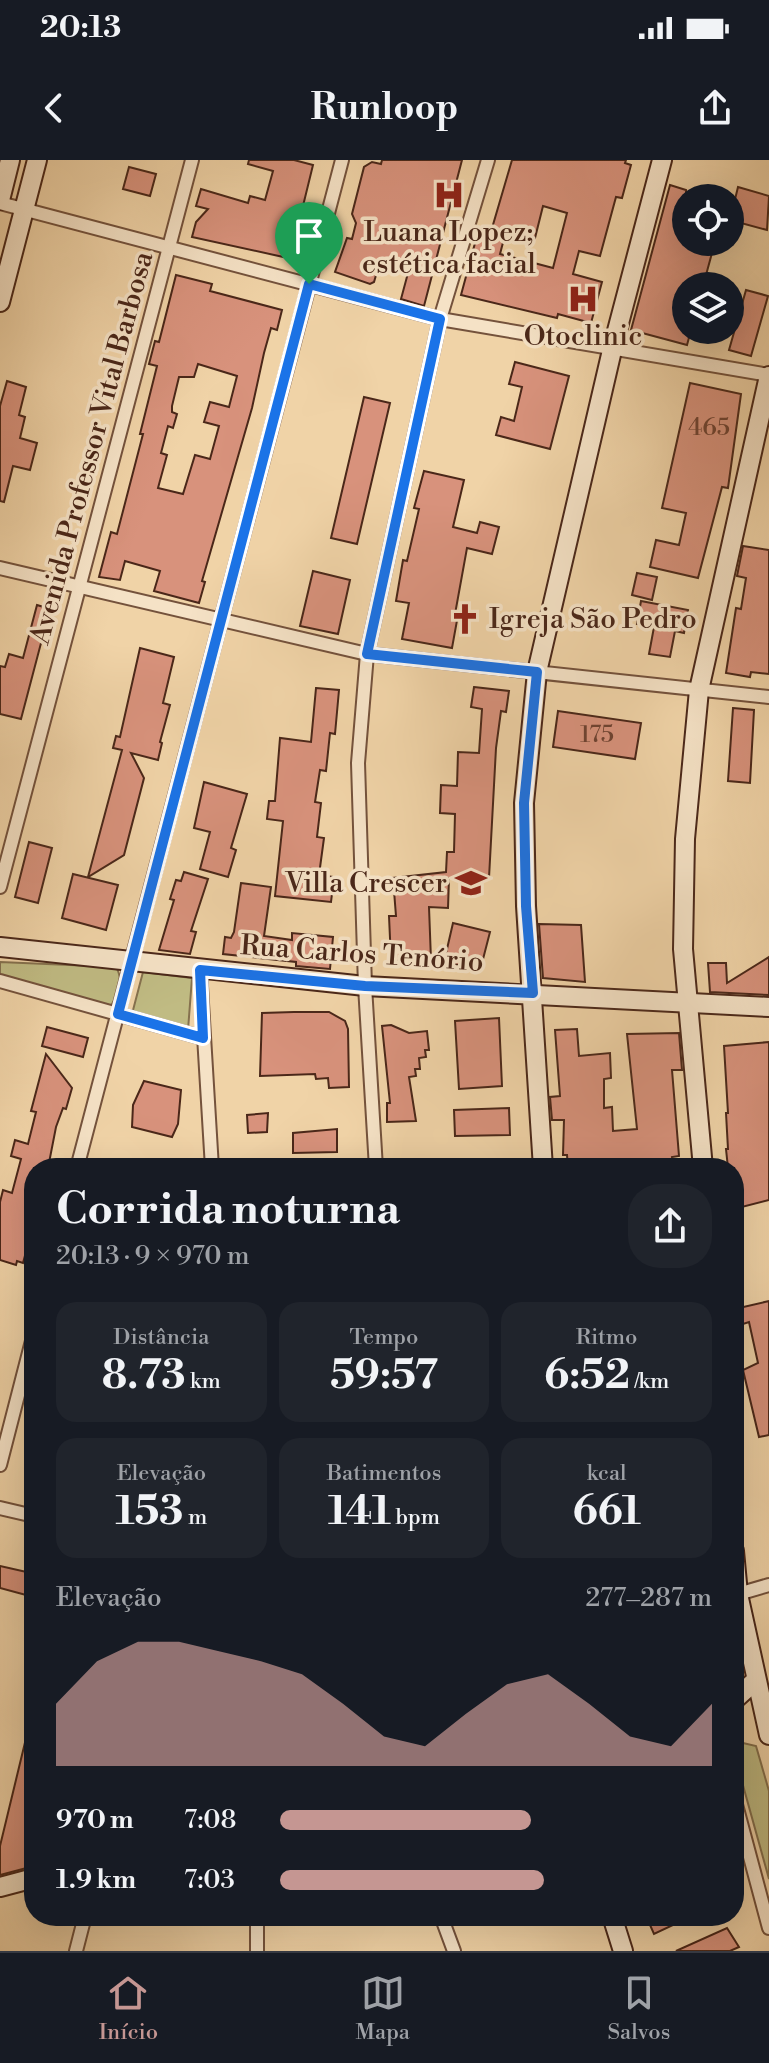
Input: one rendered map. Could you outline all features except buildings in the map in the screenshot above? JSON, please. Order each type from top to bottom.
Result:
[{"type":"street","points":[[10,160],[0,201],[169,250],[440,319],[613,346],[769,376],[699,690],[685,839],[683,949],[702,1158]]},
{"type":"street","points":[[0,302],[37,160]]},
{"type":"street","name":"Avenida Professor Vital Barbosa","points":[[0,887],[192,160]]},
{"type":"street","points":[[80,1158],[342,160]]},
{"type":"street","points":[[375,1158],[365,986],[358,763],[367,654],[440,319],[488,160]]},
{"type":"street","points":[[542,1158],[526,906],[524,803],[537,672],[613,346],[662,160]]},
{"type":"street","points":[[0,568],[367,654],[769,697]]},
{"type":"street","name":"Rua Carlos Tenório","points":[[0,947],[365,986],[769,1007]]},
{"type":"street","points":[[200,970],[211,1158]]},
{"type":"street","points":[[0,981],[203,1038]]},
{"type":"street","points":[[0,1465],[24,1372]]},
{"type":"street","points":[[0,1508],[24,1514]]},
{"type":"street","points":[[744,1592],[769,1585]]},
{"type":"street","points":[[744,1625],[769,1735]]},
{"type":"street","points":[[744,1691],[755,1681]]},
{"type":"street","points":[[744,1834],[769,1928]]},
{"type":"street","points":[[4,1886],[24,1881]]},
{"type":"street","points":[[76,1951],[82,1926]]},
{"type":"street","points":[[257,1926],[257,1951]]},
{"type":"street","points":[[445,1926],[454,1951]]},
{"type":"street","points":[[615,1926],[623,1951]]},
{"type":"shaded area","points":[[0,962],[116,967],[120,977],[119,989],[108,1008],[0,978]]},
{"type":"shaded area","points":[[143,972],[192,978],[188,1030],[132,1014]]},
{"type":"shaded area","points":[[744,1743],[756,1746],[769,1791],[769,1879],[744,1789]]},
{"type":"place","name":"Luana Lopez; estética facial","points":[[449,195]]},
{"type":"place","name":"Otoclinic","points":[[583,299]]},
{"type":"place","name":"Igreja São Pedro","points":[[465,619]]},
{"type":"place","name":"Villa Crescer","points":[[471,883]]},
{"type":"route","points":[[309,284],[440,319],[367,654],[537,672],[524,803],[526,906],[533,993],[365,986],[200,970],[203,1038],[118,1014],[309,284]]}]
